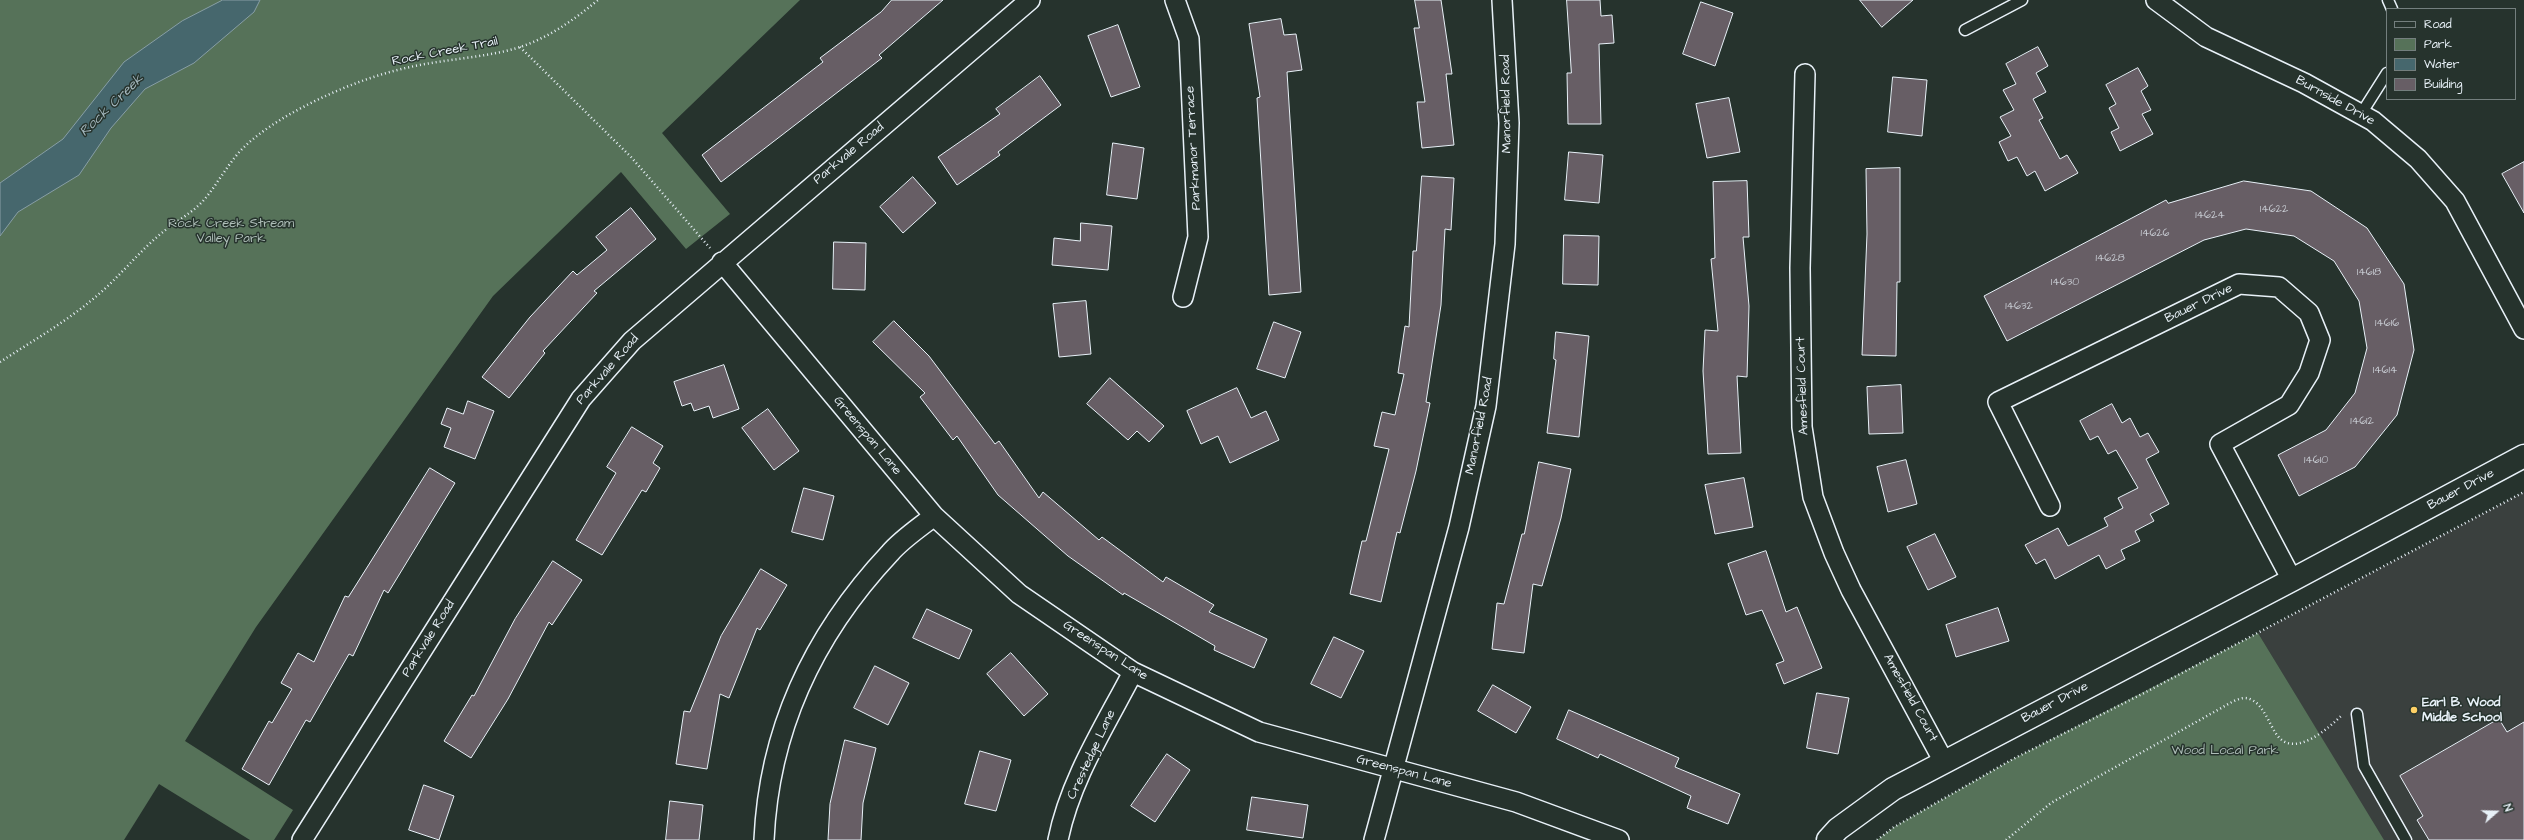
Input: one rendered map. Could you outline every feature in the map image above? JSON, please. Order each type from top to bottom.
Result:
[{"type":"street","name":"Parkvale Road","points":[[306,839],[580,399],[632,341],[722,262],[1030,0]]},
{"type":"street","name":"Parkmanor Terrace","points":[[1175,0],[1189,39],[1198,237],[1184,297]]},
{"type":"street","name":"Manorfield Road","points":[[1374,840],[1459,527],[1486,406],[1505,244],[1509,123],[1502,0]]},
{"type":"street","name":"Burnside Drive","points":[[2156,0],[2206,37],[2304,83],[2374,120],[2418,159],[2455,202],[2524,329]]},
{"type":"street","name":"Amesfield Court","points":[[1805,74],[1800,268],[1802,427],[1813,497],[1834,553],[1851,590],[1944,762]]},
{"type":"street","name":"Greenspan Lane","points":[[722,262],[934,516],[1019,594],[1133,672],[1259,732],[1392,770],[1516,802],[1619,840]]},
{"type":"street","name":"Bauer Drive","points":[[2050,506],[1998,402],[2240,284],[2279,287],[2309,313],[2320,340],[2310,373],[2289,405],[2220,444],[2292,580]]},
{"type":"street","name":"Bauer Drive","points":[[1828,840],[1838,829],[1893,789],[2292,580],[2524,456]]},
{"type":"street","points":[[764,840],[778,744],[802,677],[835,619],[890,552],[934,516]]},
{"type":"street","name":"Crestedge Lane","points":[[1058,840],[1062,821],[1078,778],[1133,672]]},
{"type":"lane","points":[[1965,30],[2022,0]]},
{"type":"lane","points":[[2361,114],[2386,76]]},
{"type":"lane","points":[[2358,714],[2364,766],[2406,840]]},
{"type":"path","name":"Rock Creek Trail","points":[[0,362],[68,318],[98,295],[162,232],[183,219],[203,201],[242,149],[283,119],[309,103],[346,87],[414,66],[501,52],[520,47],[559,29],[598,0]]},
{"type":"path","points":[[520,47],[632,157],[722,262]]},
{"type":"path","points":[[1877,840],[1907,819],[2013,759],[2140,695],[2524,492]]},
{"type":"path","points":[[2006,840],[2051,803],[2232,702],[2242,698],[2251,699],[2258,704],[2278,736],[2287,742],[2315,739],[2328,730],[2348,709]]},
{"type":"shaded area","name":"Earl B. Wood Middle School","points":[[2524,492],[2524,840],[2383,840],[2258,633]]},
{"type":"green space","name":"Rock Creek Stream Valley Park","points":[[0,0],[800,0],[662,133],[730,214],[686,249],[621,172],[493,296],[256,627],[185,741],[293,810],[274,840],[250,840],[159,784],[124,840],[0,840]]},
{"type":"green space","name":"Wood Local Park","points":[[2258,633],[2384,840],[1877,840],[1894,827],[2013,759]]},
{"type":"water","name":"Rock Creek","points":[[223,0],[260,0],[254,12],[194,63],[145,89],[111,128],[79,175],[18,212],[0,236],[0,183],[63,139],[124,62],[182,21]]},
{"type":"building","points":[[892,0],[943,0],[879,55],[882,58],[721,182],[702,155],[823,62],[820,58],[881,12]]},
{"type":"building","points":[[1415,0],[1441,0],[1452,74],[1446,74],[1454,145],[1422,148],[1417,102],[1425,102],[1414,28],[1419,28]]},
{"type":"building","points":[[1567,0],[1600,0],[1601,16],[1612,15],[1614,43],[1599,44],[1601,124],[1568,124],[1567,73],[1571,73]]},
{"type":"building","points":[[1860,0],[1913,0],[1882,27]]},
{"type":"building","points":[[1701,2],[1733,13],[1715,66],[1683,54]]},
{"type":"building","points":[[1281,19],[1284,35],[1296,34],[1302,70],[1287,72],[1301,292],[1269,295],[1257,98],[1260,97],[1249,24]]},
{"type":"building","points":[[1118,25],[1140,87],[1111,97],[1088,36]]},
{"type":"building","points":[[2038,47],[2048,66],[2036,73],[2046,92],[2033,99],[2043,118],[2039,120],[2060,159],[2067,155],[2078,173],[2045,191],[2035,171],[2027,176],[2017,157],[2008,161],[1999,142],[2011,136],[2000,117],[2014,110],[2003,90],[2016,84],[2006,64]]},
{"type":"building","points":[[2138,68],[2148,86],[2141,91],[2151,110],[2142,114],[2153,134],[2120,151],[2111,132],[2119,128],[2109,108],[2116,104],[2106,85]]},
{"type":"building","points":[[1040,76],[1061,105],[998,152],[1000,155],[957,185],[938,157],[1000,114],[996,109]]},
{"type":"building","points":[[1893,77],[1927,80],[1922,136],[1888,132]]},
{"type":"building","points":[[1729,98],[1740,152],[1707,158],[1696,104]]},
{"type":"building","points":[[1113,143],[1144,148],[1137,199],[1107,195]]},
{"type":"building","points":[[1569,152],[1603,155],[1599,203],[1565,200]]},
{"type":"building","points":[[2524,162],[2524,213],[2502,174]]},
{"type":"building","points":[[1900,168],[1900,282],[1897,282],[1896,356],[1862,355],[1867,234],[1866,169]]},
{"type":"building","points":[[1422,176],[1454,178],[1451,230],[1445,229],[1441,305],[1426,402],[1430,403],[1416,471],[1400,533],[1397,532],[1381,602],[1350,594],[1362,541],[1366,541],[1389,449],[1374,446],[1382,412],[1395,415],[1404,374],[1398,373],[1405,326],[1409,327],[1413,251],[1416,251]]},
{"type":"building","points":[[913,177],[936,203],[903,233],[880,207]]},
{"type":"building","points":[[1747,181],[1749,237],[1743,237],[1749,306],[1747,377],[1737,376],[1741,453],[1708,454],[1703,371],[1705,330],[1718,331],[1711,259],[1715,258],[1713,182]]},
{"type":"building","points":[[2244,181],[2311,191],[2367,228],[2404,284],[2414,350],[2397,415],[2355,467],[2299,496],[2278,455],[2326,430],[2355,393],[2367,348],[2359,301],[2334,261],[2294,236],[2246,229],[2204,240],[2007,341],[1984,296],[2166,200],[2168,203]]},
{"type":"building","points":[[631,208],[656,239],[594,291],[597,293],[543,351],[545,353],[509,398],[482,377],[530,317],[573,271],[577,275],[607,250],[596,237]]},
{"type":"building","points":[[1081,223],[1112,226],[1108,270],[1052,265],[1054,238],[1080,241]]},
{"type":"building","points":[[1564,235],[1599,236],[1598,285],[1563,284]]},
{"type":"building","points":[[834,242],[866,243],[865,290],[833,289]]},
{"type":"building","points":[[1086,301],[1091,354],[1059,357],[1053,304]]},
{"type":"building","points":[[894,321],[929,356],[995,444],[999,441],[1039,498],[1043,492],[1099,540],[1102,537],[1163,582],[1166,577],[1214,605],[1209,612],[1267,639],[1254,668],[1214,650],[1215,646],[1124,593],[1123,595],[1068,556],[998,495],[957,436],[953,440],[920,397],[925,393],[873,342]]},
{"type":"building","points":[[1274,322],[1301,332],[1285,378],[1257,369]]},
{"type":"building","points":[[1556,332],[1589,336],[1579,437],[1547,433],[1556,360],[1554,359]]},
{"type":"building","points":[[724,365],[739,409],[713,418],[709,406],[694,411],[691,403],[682,406],[674,382]]},
{"type":"building","points":[[1110,378],[1164,426],[1149,442],[1137,431],[1128,440],[1087,404]]},
{"type":"building","points":[[1901,385],[1903,433],[1869,434],[1867,387]]},
{"type":"building","points":[[1237,388],[1251,418],[1266,411],[1279,440],[1230,463],[1218,436],[1201,444],[1187,411]]},
{"type":"building","points":[[468,401],[494,411],[475,459],[444,447],[451,428],[441,424],[447,408],[463,414]]},
{"type":"building","points":[[2112,404],[2122,423],[2130,418],[2140,437],[2148,433],[2159,452],[2146,459],[2169,504],[2150,514],[2154,521],[2135,531],[2140,541],[2121,550],[2125,559],[2106,569],[2099,555],[2055,579],[2045,559],[2036,564],[2025,545],[2058,528],[2068,546],[2108,526],[2104,518],[2123,508],[2118,498],[2138,488],[2116,450],[2108,454],[2098,436],[2090,440],[2080,421]]},
{"type":"building","points":[[768,409],[799,451],[774,470],[742,428]]},
{"type":"building","points":[[632,427],[663,446],[653,463],[660,468],[646,492],[642,490],[602,555],[576,540],[616,473],[607,467]]},
{"type":"building","points":[[1906,460],[1917,504],[1888,512],[1877,467]]},
{"type":"building","points":[[1539,462],[1571,469],[1561,518],[1542,586],[1533,584],[1524,653],[1492,649],[1497,603],[1504,604],[1522,534],[1524,534]]},
{"type":"building","points":[[430,468],[455,483],[388,593],[384,590],[353,656],[349,654],[310,722],[306,720],[269,785],[242,769],[269,721],[272,723],[292,689],[281,683],[298,653],[314,662],[345,596],[348,597]]},
{"type":"building","points":[[1744,478],[1753,527],[1715,534],[1705,485]]},
{"type":"building","points":[[804,488],[834,496],[823,540],[792,532]]},
{"type":"building","points":[[1935,534],[1956,577],[1928,590],[1907,547]]},
{"type":"building","points":[[1766,551],[1786,612],[1797,607],[1822,668],[1784,684],[1776,664],[1784,661],[1762,610],[1746,615],[1728,564]]},
{"type":"building","points":[[553,561],[582,580],[552,625],[549,622],[508,699],[471,758],[444,741],[472,695],[474,696],[515,619]]},
{"type":"building","points":[[761,569],[787,585],[760,630],[757,628],[729,698],[720,694],[707,769],[676,764],[684,711],[690,712],[721,636]]},
{"type":"building","points":[[1998,608],[2009,641],[1956,657],[1946,625]]},
{"type":"building","points":[[927,609],[972,630],[959,659],[913,638]]},
{"type":"building","points":[[1334,637],[1364,651],[1341,698],[1311,684]]},
{"type":"building","points":[[1011,653],[1048,694],[1024,716],[987,674]]},
{"type":"building","points":[[875,666],[909,683],[888,725],[854,708]]},
{"type":"building","points":[[1493,685],[1531,707],[1516,733],[1478,711]]},
{"type":"building","points":[[1817,693],[1849,698],[1838,754],[1807,748]]},
{"type":"building","points":[[1569,710],[1679,758],[1675,767],[1740,794],[1728,824],[1687,808],[1691,796],[1600,754],[1598,758],[1557,739]]},
{"type":"building","name":"Earl B. Wood Middle School","points":[[2499,719],[2507,732],[2524,722],[2524,840],[2429,840],[2417,820],[2423,816],[2400,776]]},
{"type":"building","points":[[845,740],[876,748],[863,803],[861,840],[828,840],[830,804]]},
{"type":"building","points":[[980,751],[1011,760],[996,811],[965,804]]},
{"type":"building","points":[[1167,754],[1190,770],[1155,822],[1131,806]]},
{"type":"building","points":[[424,785],[454,796],[439,840],[409,830]]},
{"type":"building","points":[[1252,797],[1308,805],[1303,838],[1247,830]]},
{"type":"building","points":[[670,801],[703,805],[699,840],[666,840]]},
{"type":"place","name":"Earl B. Wood Middle School","points":[[2414,710]]}]
